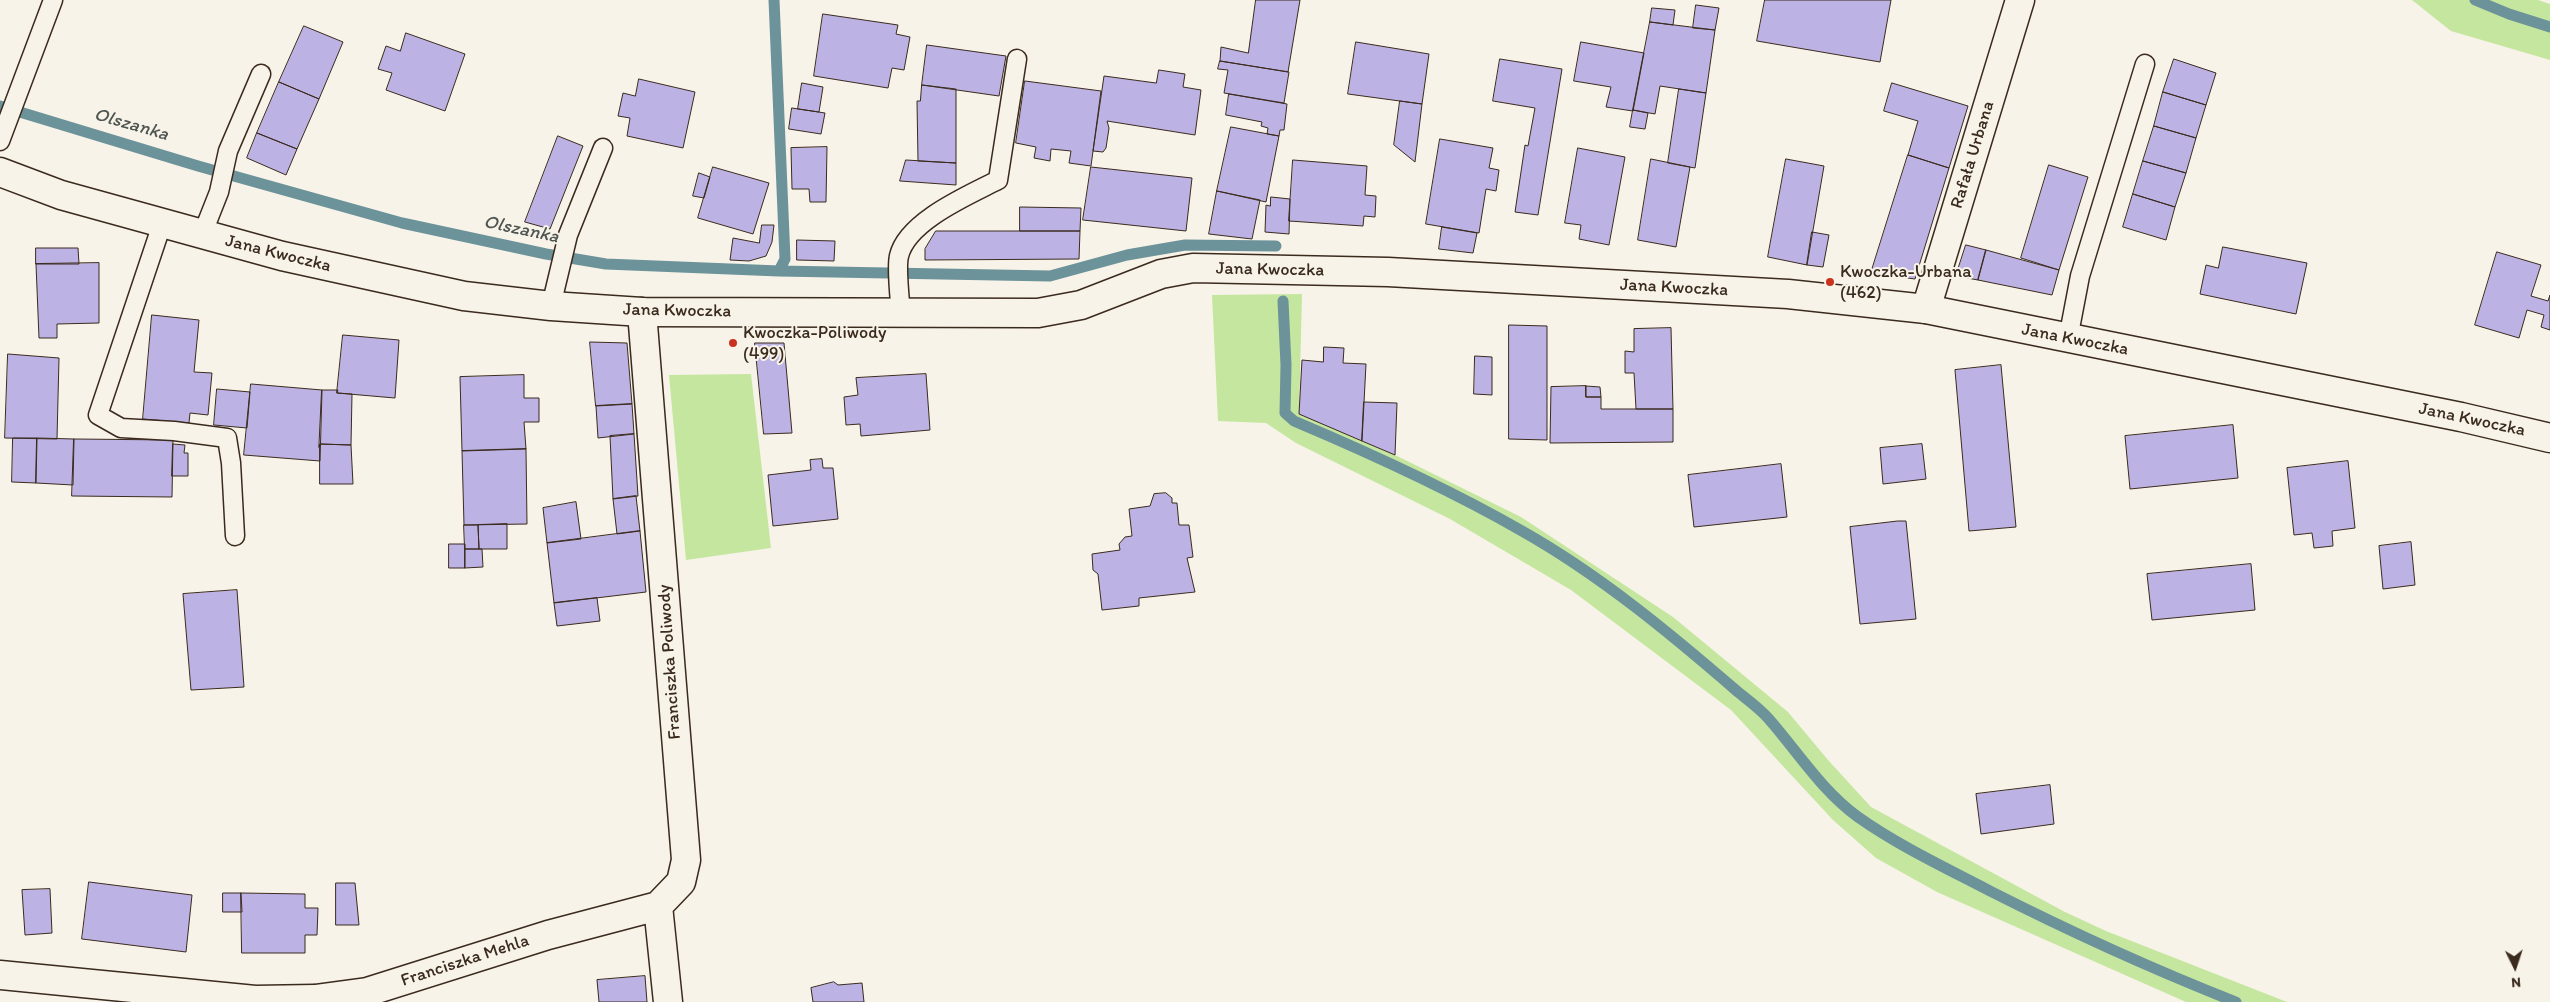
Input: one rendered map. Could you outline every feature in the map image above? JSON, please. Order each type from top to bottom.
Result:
[{"type":"street","name":"Rafała Urbana","points":[[1926,309],[2020,0]]},
{"type":"street","name":"Jana Kwoczka","points":[[0,172],[60,195],[202,235],[379,279],[464,296],[553,294],[642,312],[900,302],[1038,314],[1081,305],[1161,274],[1193,268],[1388,272],[1788,294],[1926,309],[2461,417],[2550,438]]},
{"type":"street","name":"Franciszka Poliwody","points":[[642,312],[686,860],[681,882],[658,906]]},
{"type":"street","name":"Franciszka Mehla","points":[[0,975],[255,1000],[315,999],[367,992],[548,935],[658,906]]},
{"type":"street","points":[[658,906],[668,1002]]},
{"type":"lane","points":[[0,141],[53,0]]},
{"type":"lane","points":[[900,302],[899,256],[910,238],[938,210],[998,180],[1017,59]]},
{"type":"lane","points":[[2068,339],[2080,276],[2145,64]]},
{"type":"lane","points":[[202,235],[219,192],[228,151],[260,74]]},
{"type":"lane","points":[[553,294],[568,235],[603,148]]},
{"type":"lane","points":[[162,224],[98,415],[121,428],[174,431],[227,438],[231,463],[235,536]]},
{"type":"green space","points":[[2412,0],[2538,0],[2550,4],[2550,60],[2451,31]]},
{"type":"green space","points":[[1302,294],[1299,414],[1395,455],[1521,517],[1673,617],[1788,712],[1871,807],[2065,912],[2106,931],[2287,1002],[2186,1002],[1937,892],[1876,858],[1833,820],[1731,710],[1571,590],[1450,519],[1296,443],[1266,423],[1218,421],[1212,295]]},
{"type":"green space","points":[[751,374],[771,548],[686,560],[669,375]]},
{"type":"building","points":[[1256,0],[1300,0],[1288,72],[1220,61],[1221,47],[1248,53]]},
{"type":"building","points":[[1765,0],[1891,0],[1880,62],[1757,41]]},
{"type":"building","points":[[1696,5],[1719,8],[1715,30],[1693,28]]},
{"type":"building","points":[[1652,8],[1675,10],[1673,25],[1650,22]]},
{"type":"building","points":[[823,14],[898,25],[896,34],[910,37],[904,70],[892,68],[888,88],[814,76]]},
{"type":"building","points":[[1650,22],[1715,30],[1706,93],[1660,86],[1655,114],[1633,110]]},
{"type":"building","points":[[304,26],[343,42],[319,99],[279,82]]},
{"type":"building","points":[[406,33],[465,54],[445,111],[386,90],[392,73],[378,69],[386,46],[400,51]]},
{"type":"building","points":[[1356,42],[1429,54],[1422,104],[1348,94]]},
{"type":"building","points":[[1581,42],[1644,53],[1633,111],[1606,107],[1611,87],[1574,81]]},
{"type":"building","points":[[927,45],[1006,56],[999,96],[922,85]]},
{"type":"building","points":[[1500,59],[1562,69],[1538,215],[1515,212],[1525,145],[1528,146],[1535,108],[1493,101]]},
{"type":"building","points":[[2174,59],[2216,73],[2206,105],[2163,92]]},
{"type":"building","points":[[1220,61],[1289,72],[1284,103],[1224,93],[1228,70],[1218,69]]},
{"type":"building","points":[[1159,70],[1185,74],[1183,87],[1201,90],[1195,135],[1107,121],[1109,128],[1106,148],[1103,152],[1093,151],[1104,76],[1156,83]]},
{"type":"building","points":[[639,79],[695,92],[683,148],[627,136],[630,118],[618,116],[623,93],[635,96]]},
{"type":"building","points":[[1025,81],[1101,91],[1091,166],[1069,163],[1071,151],[1051,149],[1050,161],[1034,158],[1036,147],[1016,143]]},
{"type":"building","points":[[279,82],[319,99],[297,149],[257,133]]},
{"type":"building","points":[[802,83],[823,87],[819,112],[798,109]]},
{"type":"building","points":[[1892,83],[1968,106],[1949,168],[1908,155],[1918,121],[1884,111]]},
{"type":"building","points":[[922,85],[956,89],[956,163],[918,161],[917,101],[920,101]]},
{"type":"building","points":[[1679,89],[1706,93],[1695,168],[1668,163]]},
{"type":"building","points":[[2163,92],[2206,105],[2196,138],[2154,126]]},
{"type":"building","points":[[1229,94],[1287,104],[1284,130],[1280,130],[1279,136],[1267,134],[1268,128],[1261,126],[1262,122],[1226,115]]},
{"type":"building","points":[[1400,101],[1422,104],[1415,162],[1394,145]]},
{"type":"building","points":[[792,108],[825,113],[821,134],[789,129]]},
{"type":"building","points":[[1633,110],[1648,113],[1645,129],[1630,127]]},
{"type":"building","points":[[2154,126],[2196,138],[2186,173],[2143,161]]},
{"type":"building","points":[[1231,127],[1279,136],[1266,202],[1217,191]]},
{"type":"building","points":[[257,133],[297,149],[286,175],[247,158]]},
{"type":"building","points":[[558,136],[583,146],[550,229],[525,222]]},
{"type":"building","points":[[1440,139],[1493,148],[1489,168],[1499,170],[1496,191],[1486,189],[1479,233],[1426,224]]},
{"type":"building","points":[[827,147],[826,202],[810,202],[809,189],[792,189],[791,148]]},
{"type":"building","points":[[1578,148],[1625,157],[1609,245],[1579,239],[1581,225],[1565,223]]},
{"type":"building","points":[[1908,155],[1949,168],[1915,279],[1871,273]]},
{"type":"building","points":[[1651,159],[1690,167],[1676,247],[1638,240]]},
{"type":"building","points":[[1786,159],[1824,166],[1807,265],[1768,257]]},
{"type":"building","points":[[906,160],[956,163],[956,185],[900,181]]},
{"type":"building","points":[[1293,160],[1367,166],[1365,195],[1376,196],[1375,217],[1364,216],[1363,226],[1289,221]]},
{"type":"building","points":[[2143,161],[2186,173],[2175,207],[2133,194]]},
{"type":"building","points":[[2049,165],[2088,177],[2059,270],[2021,258]]},
{"type":"building","points":[[713,167],[769,183],[753,234],[698,218]]},
{"type":"building","points":[[1091,167],[1192,178],[1186,231],[1083,220]]},
{"type":"building","points":[[699,173],[710,177],[704,198],[693,196]]},
{"type":"building","points":[[1217,191],[1260,200],[1252,239],[1209,234]]},
{"type":"building","points":[[2133,194],[2175,207],[2166,240],[2123,227]]},
{"type":"building","points":[[1271,197],[1290,199],[1289,234],[1265,232],[1266,205],[1270,206]]},
{"type":"building","points":[[1020,207],[1081,208],[1080,231],[1020,231]]},
{"type":"building","points":[[762,225],[774,225],[772,242],[766,256],[749,261],[730,260],[733,238],[759,243]]},
{"type":"building","points":[[1442,227],[1477,233],[1473,253],[1439,249]]},
{"type":"building","points":[[936,231],[1080,231],[1079,259],[925,260],[925,249]]},
{"type":"building","points":[[1812,232],[1829,235],[1823,267],[1807,265]]},
{"type":"building","points":[[797,240],[835,241],[834,261],[797,260]]},
{"type":"building","points":[[1966,245],[1986,250],[1978,280],[1956,276]]},
{"type":"building","points":[[2223,247],[2307,263],[2296,314],[2200,294],[2206,265],[2218,268]]},
{"type":"building","points":[[36,248],[78,248],[79,264],[36,264]]},
{"type":"building","points":[[1986,250],[2059,270],[2052,295],[1978,280]]},
{"type":"building","points":[[2497,252],[2541,265],[2531,296],[2548,301],[2550,295],[2550,330],[2541,327],[2544,315],[2527,310],[2519,338],[2475,325]]},
{"type":"building","points":[[99,263],[99,323],[57,324],[57,338],[39,338],[36,264]]},
{"type":"building","points":[[152,315],[199,320],[194,372],[212,373],[208,415],[190,413],[189,423],[143,419]]},
{"type":"building","points":[[1509,325],[1547,326],[1547,440],[1509,439]]},
{"type":"building","points":[[1671,328],[1673,409],[1636,409],[1634,373],[1625,373],[1625,351],[1634,352],[1634,329]]},
{"type":"building","points":[[343,335],[399,340],[395,398],[337,393]]},
{"type":"building","points":[[590,342],[627,343],[632,404],[596,406]]},
{"type":"building","points":[[755,343],[784,343],[792,433],[764,434]]},
{"type":"building","points":[[1324,347],[1344,348],[1343,363],[1366,364],[1362,441],[1299,414],[1302,360],[1323,362]]},
{"type":"building","points":[[8,354],[59,358],[57,439],[5,438]]},
{"type":"building","points":[[1475,356],[1492,357],[1492,395],[1474,394]]},
{"type":"building","points":[[2001,365],[2016,527],[1969,531],[1955,370]]},
{"type":"building","points":[[926,374],[930,430],[861,436],[860,424],[846,425],[844,397],[858,395],[856,378]]},
{"type":"building","points":[[524,375],[524,398],[539,398],[539,422],[524,422],[526,449],[462,451],[460,377]]},
{"type":"building","points":[[251,384],[322,390],[320,461],[244,455]]},
{"type":"building","points":[[1586,386],[1600,387],[1601,397],[1586,397]]},
{"type":"building","points":[[1586,386],[1586,397],[1601,397],[1601,409],[1673,409],[1673,442],[1550,443],[1551,387]]},
{"type":"building","points":[[217,389],[250,392],[247,428],[214,425]]},
{"type":"building","points":[[322,390],[338,390],[337,393],[352,394],[351,445],[320,444],[319,447]]},
{"type":"building","points":[[1364,402],[1397,403],[1395,455],[1362,441]]},
{"type":"building","points":[[632,404],[634,434],[598,438],[596,406]]},
{"type":"building","points":[[2233,425],[2238,478],[2130,489],[2125,436]]},
{"type":"building","points":[[634,434],[638,496],[613,499],[610,436]]},
{"type":"building","points":[[13,438],[37,438],[36,483],[12,482]]},
{"type":"building","points":[[37,438],[74,439],[73,485],[36,483]]},
{"type":"building","points":[[74,439],[173,440],[172,497],[72,496]]},
{"type":"building","points":[[173,444],[185,445],[184,453],[188,453],[188,476],[172,476]]},
{"type":"building","points":[[320,444],[351,445],[353,484],[320,484]]},
{"type":"building","points":[[1922,444],[1926,479],[1883,484],[1880,448]]},
{"type":"building","points":[[526,449],[527,524],[464,525],[462,451]]},
{"type":"building","points":[[822,459],[823,468],[833,468],[838,519],[773,526],[768,475],[811,470],[810,460]]},
{"type":"building","points":[[2348,461],[2355,528],[2332,531],[2333,546],[2314,548],[2312,533],[2294,535],[2287,468]]},
{"type":"building","points":[[1781,464],[1787,517],[1694,527],[1688,475]]},
{"type":"building","points":[[1166,493],[1172,498],[1172,503],[1177,503],[1179,525],[1189,525],[1193,557],[1187,558],[1195,592],[1139,598],[1139,606],[1102,610],[1098,574],[1093,570],[1092,554],[1120,550],[1119,544],[1125,537],[1132,536],[1129,509],[1150,506],[1154,494]]},
{"type":"building","points":[[636,496],[640,531],[617,534],[613,499]]},
{"type":"building","points":[[576,502],[581,539],[547,543],[543,508]]},
{"type":"building","points":[[1906,521],[1916,619],[1860,624],[1850,527]]},
{"type":"building","points":[[507,524],[507,549],[479,549],[478,525]]},
{"type":"building","points":[[464,525],[478,525],[479,549],[465,549]]},
{"type":"building","points":[[640,531],[646,592],[554,603],[547,543]]},
{"type":"building","points":[[2411,542],[2415,585],[2383,589],[2379,546]]},
{"type":"building","points":[[449,544],[465,544],[465,568],[449,568]]},
{"type":"building","points":[[465,549],[482,549],[483,567],[465,568]]},
{"type":"building","points":[[2251,564],[2255,610],[2152,620],[2147,574]]},
{"type":"building","points":[[237,590],[244,687],[191,690],[183,594]]},
{"type":"building","points":[[597,598],[600,621],[557,626],[554,603]]},
{"type":"building","points":[[2050,785],[2054,824],[1981,834],[1976,794]]},
{"type":"building","points":[[89,882],[192,895],[186,952],[82,939]]},
{"type":"building","points":[[336,883],[355,883],[359,925],[336,925]]},
{"type":"building","points":[[50,889],[52,933],[25,935],[22,890]]},
{"type":"building","points":[[223,893],[241,893],[242,912],[223,912]]},
{"type":"building","points":[[241,893],[305,894],[305,908],[318,908],[317,935],[305,935],[305,953],[242,953]]},
{"type":"building","points":[[645,976],[647,1002],[599,1002],[597,980]]},
{"type":"building","points":[[834,982],[838,985],[862,983],[864,1002],[813,1002],[811,988]]},
{"type":"waterway","name":"Olszanka","points":[[774,0],[785,259],[779,271]]},
{"type":"waterway","name":"Olszanka","points":[[2475,0],[2509,14],[2550,27]]},
{"type":"waterway","name":"Olszanka","points":[[0,106],[198,166],[402,223],[546,254],[606,264],[779,271],[1050,276],[1127,255],[1185,245],[1276,246]]},
{"type":"waterway","points":[[1283,301],[1286,365],[1285,413],[1294,421],[1381,459],[1467,501],[1551,548],[1607,586],[1661,627],[1757,707],[1833,795],[1858,817],[1890,838],[1990,891],[2112,950],[2236,1002]]},
{"type":"place","name":"Kwoczka-Urbana (462)","points":[[1830,282]]},
{"type":"place","name":"Kwoczka-Poliwody (499)","points":[[733,343]]}]
